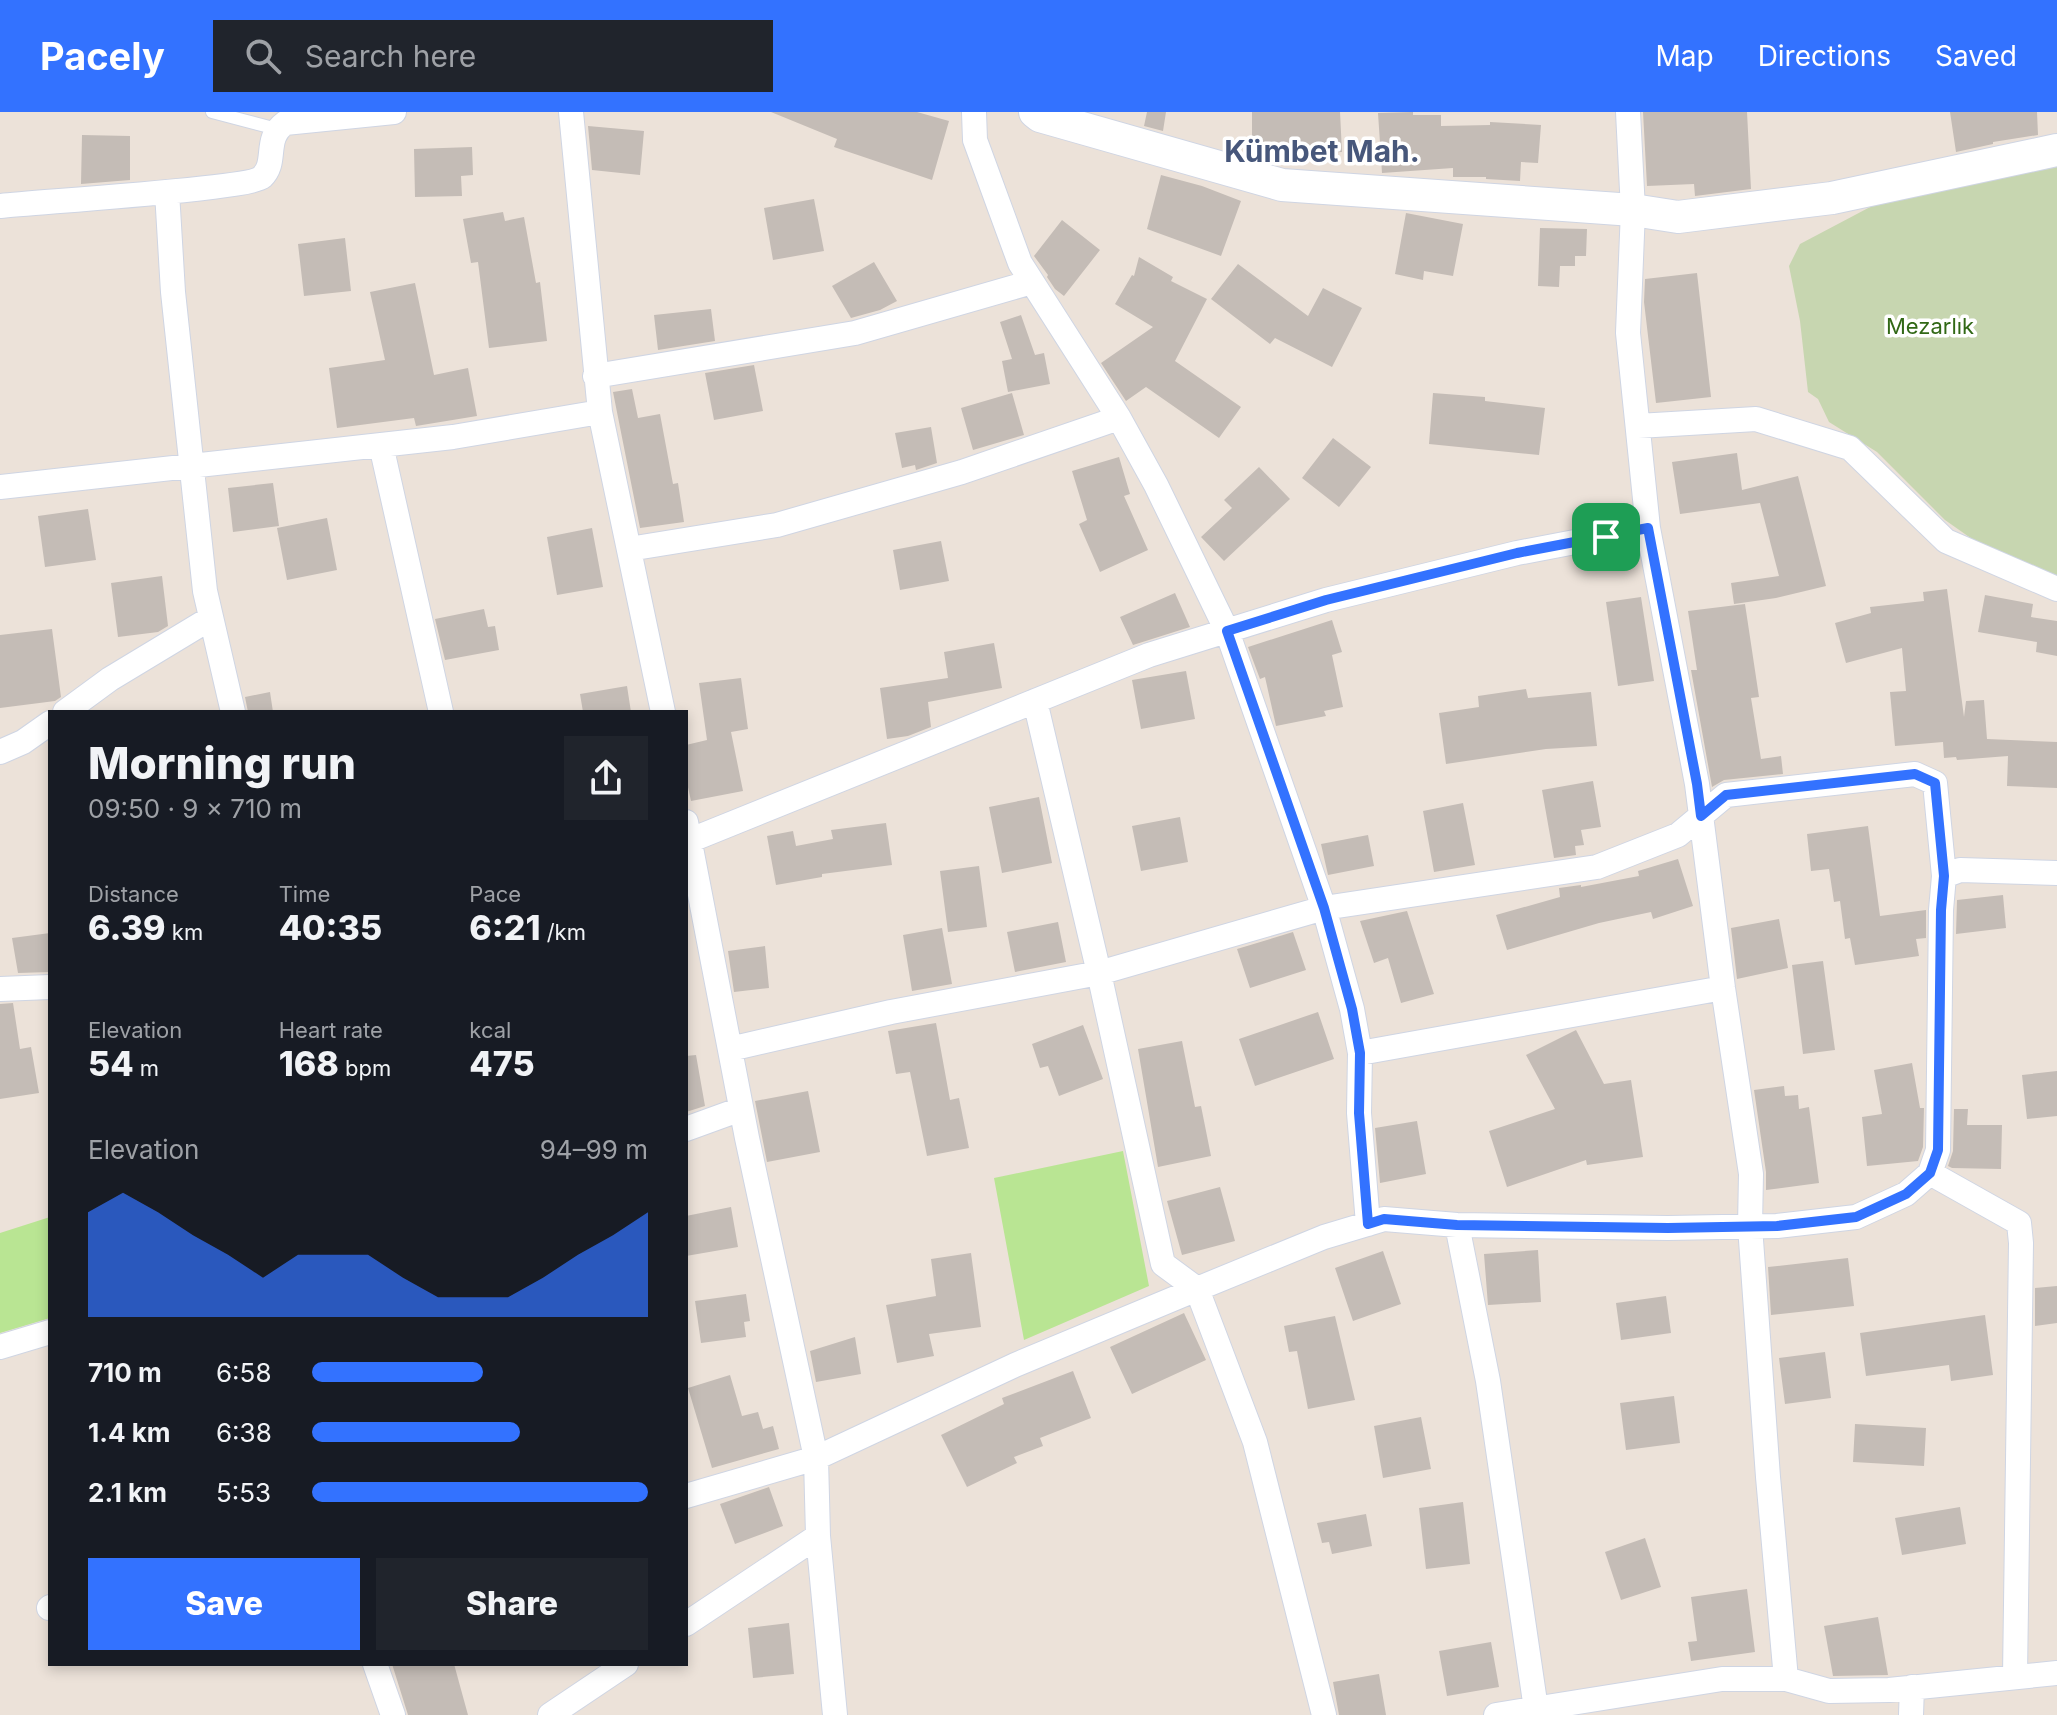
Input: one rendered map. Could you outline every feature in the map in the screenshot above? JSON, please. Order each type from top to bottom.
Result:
[{"type":"street","points":[[0,206],[255,181],[267,170],[272,136],[285,123],[394,112]]},
{"type":"street","points":[[571,112],[600,412],[663,710]]},
{"type":"street","points":[[974,112],[975,140],[1020,263],[1119,418],[1156,485],[1227,631],[1337,947],[1360,1053],[1359,1113],[1368,1224]]},
{"type":"street","points":[[1628,112],[1633,210],[1628,333],[1648,528],[1697,784],[1751,1174],[1750,1226],[1786,1679]]},
{"type":"street","points":[[1039,113],[1282,185],[1633,210],[1678,217],[1832,198],[2057,150]]},
{"type":"street","points":[[167,192],[173,292],[205,591],[233,710]]},
{"type":"street","points":[[595,376],[855,333],[1032,282]]},
{"type":"street","points":[[0,487],[453,437],[600,412]]},
{"type":"street","points":[[629,549],[777,525],[962,472],[1119,418]]},
{"type":"street","points":[[1638,426],[1756,419],[1850,448],[1946,541],[2057,589]]},
{"type":"street","points":[[381,445],[441,710]]},
{"type":"street","points":[[688,835],[1149,655],[1326,600],[1502,556],[1648,528]]},
{"type":"street","points":[[68,710],[110,679],[211,618]]},
{"type":"street","points":[[1035,701],[1163,1264],[1197,1289],[1255,1442],[1324,1715]]},
{"type":"street","points":[[0,752],[23,742],[48,724]]},
{"type":"street","points":[[688,1495],[816,1458],[1015,1365],[1324,1237],[1384,1219],[1457,1225],[1777,1226],[1856,1217],[1906,1194],[1930,1173],[1938,1150],[1944,876],[1935,783],[1915,774],[1726,795],[1678,835],[1597,867],[1324,908],[1099,973],[891,1012],[730,1049]]},
{"type":"street","points":[[688,840],[741,1109],[816,1458],[818,1536],[835,1715]]},
{"type":"street","points":[[1944,876],[1960,870],[2057,873]]},
{"type":"street","points":[[0,989],[48,987]]},
{"type":"street","points":[[1360,1053],[1723,988]]},
{"type":"street","points":[[688,1128],[741,1109]]},
{"type":"street","points":[[1930,1173],[2019,1223],[2015,1677]]},
{"type":"street","points":[[1457,1225],[1488,1381],[1536,1709]]},
{"type":"street","points":[[0,1347],[48,1333]]},
{"type":"street","points":[[688,1623],[818,1536]]},
{"type":"street","points":[[376,1666],[393,1715]]},
{"type":"street","points":[[550,1715],[623,1666]]},
{"type":"street","points":[[1496,1715],[1722,1679],[1786,1679],[1829,1691],[1912,1687],[2057,1673]]},
{"type":"street","points":[[1911,1715],[1912,1687]]},
{"type":"lane","points":[[212,112],[277,129]]},
{"type":"green space","name":"Mezarlık","points":[[2057,165],[2057,577],[2002,560],[1945,520],[1877,452],[1829,422],[1818,399],[1808,392],[1800,321],[1789,266],[1800,244],[1872,206]]},
{"type":"green space","points":[[1123,1151],[1149,1286],[1024,1340],[994,1178]]},
{"type":"green space","points":[[48,1218],[48,1319],[0,1333],[0,1233]]},
{"type":"building","points":[[771,112],[917,112],[949,121],[932,180],[834,147],[837,139]]},
{"type":"building","points":[[1147,112],[1166,112],[1163,131],[1144,126]]},
{"type":"building","points":[[1252,112],[1340,112],[1342,152],[1315,153],[1315,159],[1252,157]]},
{"type":"building","points":[[1413,112],[1413,115],[1441,115],[1441,126],[1490,125],[1490,122],[1541,125],[1538,163],[1521,162],[1520,181],[1453,177],[1453,168],[1382,173],[1378,113]]},
{"type":"building","points":[[1643,112],[1747,112],[1751,189],[1695,196],[1694,184],[1647,186]]},
{"type":"building","points":[[1950,112],[2037,112],[2038,135],[1956,152]]},
{"type":"building","points":[[588,126],[644,131],[640,175],[592,170]]},
{"type":"building","points":[[82,135],[130,136],[130,180],[81,184]]},
{"type":"building","points":[[472,147],[473,175],[461,176],[462,196],[415,197],[414,149]]},
{"type":"building","points":[[1161,175],[1241,201],[1221,256],[1147,229]]},
{"type":"building","points":[[814,199],[824,251],[773,260],[764,208]]},
{"type":"building","points":[[503,212],[505,221],[524,217],[536,283],[540,282],[547,341],[489,348],[478,262],[471,263],[463,219]]},
{"type":"building","points":[[1406,213],[1463,224],[1453,276],[1424,271],[1423,280],[1395,274]]},
{"type":"building","points":[[1062,220],[1100,250],[1064,296],[1055,289],[1034,256]]},
{"type":"building","points":[[1540,228],[1587,229],[1586,256],[1575,256],[1575,266],[1560,266],[1559,287],[1538,286]]},
{"type":"building","points":[[345,238],[351,291],[304,296],[298,244]]},
{"type":"building","points":[[1139,257],[1173,277],[1171,281],[1207,299],[1175,361],[1241,407],[1219,438],[1146,387],[1126,401],[1101,363],[1153,327],[1115,304],[1134,276]]},
{"type":"building","points":[[874,262],[897,301],[880,310],[851,318],[832,286]]},
{"type":"building","points":[[1238,264],[1308,316],[1323,288],[1362,308],[1332,367],[1275,338],[1270,344],[1211,299]]},
{"type":"building","points":[[1697,273],[1711,397],[1656,403],[1644,302],[1645,279]]},
{"type":"building","points":[[415,283],[434,375],[468,368],[477,416],[416,426],[414,418],[337,428],[329,368],[385,360],[370,292]]},
{"type":"building","points":[[711,309],[715,341],[658,350],[654,315]]},
{"type":"building","points":[[1021,315],[1035,355],[1044,353],[1050,384],[1008,392],[1002,361],[1012,359],[1000,322]]},
{"type":"building","points":[[754,365],[763,411],[714,420],[705,373]]},
{"type":"building","points":[[632,389],[638,418],[660,414],[673,484],[678,483],[684,522],[640,528],[613,392]]},
{"type":"building","points":[[1012,393],[1024,435],[973,450],[961,408]]},
{"type":"building","points":[[1433,393],[1485,397],[1485,401],[1545,408],[1539,455],[1429,444]]},
{"type":"building","points":[[931,427],[937,463],[916,470],[915,465],[902,468],[895,433]]},
{"type":"building","points":[[1333,438],[1371,467],[1339,507],[1302,478]]},
{"type":"building","points":[[1737,453],[1742,490],[1798,476],[1826,586],[1734,604],[1731,583],[1779,576],[1760,503],[1680,514],[1672,462]]},
{"type":"building","points":[[1119,457],[1130,494],[1124,496],[1148,550],[1100,572],[1079,524],[1087,520],[1072,471]]},
{"type":"building","points":[[1259,467],[1290,499],[1224,561],[1201,537],[1232,508],[1224,500]]},
{"type":"building","points":[[273,483],[279,526],[233,532],[228,488]]},
{"type":"building","points":[[88,509],[96,560],[45,567],[38,516]]},
{"type":"building","points":[[327,518],[337,570],[287,580],[277,528]]},
{"type":"building","points":[[592,528],[603,587],[557,595],[547,537]]},
{"type":"building","points":[[941,541],[949,581],[900,590],[893,550]]},
{"type":"building","points":[[162,576],[168,626],[158,632],[118,637],[111,583]]},
{"type":"building","points":[[1947,589],[1964,717],[1966,701],[1984,700],[1987,739],[2057,742],[2057,788],[2007,786],[2008,756],[1957,760],[1956,757],[1944,758],[1943,742],[1895,746],[1890,692],[1906,691],[1902,648],[1846,663],[1835,623],[1871,613],[1870,607],[1924,601],[1923,592]]},
{"type":"building","points":[[1175,593],[1190,627],[1133,645],[1120,617]]},
{"type":"building","points":[[1985,595],[2033,604],[2031,617],[2057,621],[2057,656],[2036,652],[2037,642],[1978,632]]},
{"type":"building","points":[[1641,597],[1654,681],[1618,686],[1606,602]]},
{"type":"building","points":[[1745,604],[1759,697],[1751,698],[1761,759],[1781,756],[1783,774],[1724,780],[1712,787],[1691,670],[1697,670],[1688,611]]},
{"type":"building","points":[[484,609],[488,627],[495,626],[499,650],[445,660],[435,619]]},
{"type":"building","points":[[1332,620],[1342,652],[1332,655],[1343,707],[1324,711],[1326,716],[1276,726],[1265,677],[1260,679],[1248,647]]},
{"type":"building","points":[[52,629],[61,697],[55,701],[0,708],[0,635]]},
{"type":"building","points":[[994,643],[1002,688],[928,702],[931,727],[908,736],[887,739],[880,688],[948,678],[944,652]]},
{"type":"building","points":[[1186,671],[1195,719],[1141,729],[1132,680]]},
{"type":"building","points":[[741,678],[748,729],[731,732],[743,791],[691,801],[688,745],[707,740],[699,683]]},
{"type":"building","points":[[627,686],[631,710],[583,710],[580,694]]},
{"type":"building","points":[[1526,689],[1528,698],[1591,692],[1597,746],[1546,749],[1446,764],[1439,713],[1479,707],[1478,696]]},
{"type":"building","points":[[270,692],[273,710],[248,710],[245,697]]},
{"type":"building","points":[[1593,781],[1601,827],[1581,830],[1584,845],[1575,846],[1576,855],[1554,858],[1542,790]]},
{"type":"building","points":[[1039,797],[1052,863],[1002,873],[989,807]]},
{"type":"building","points":[[1463,803],[1475,865],[1434,872],[1423,811]]},
{"type":"building","points":[[1180,817],[1188,862],[1141,871],[1132,826]]},
{"type":"building","points":[[886,823],[892,865],[822,874],[822,877],[776,885],[767,836],[793,831],[796,846],[833,839],[831,830]]},
{"type":"building","points":[[1868,826],[1880,916],[1926,910],[1926,938],[1916,939],[1919,956],[1855,965],[1850,938],[1845,939],[1840,901],[1834,902],[1829,869],[1811,871],[1807,834]]},
{"type":"building","points":[[1368,835],[1374,866],[1328,875],[1321,844]]},
{"type":"building","points":[[1678,859],[1693,906],[1653,919],[1651,912],[1599,923],[1507,950],[1496,915],[1560,897],[1559,888],[1639,876],[1638,871]]},
{"type":"building","points":[[979,866],[987,927],[948,932],[940,871]]},
{"type":"building","points":[[2003,895],[2006,928],[1956,934],[1957,900]]},
{"type":"building","points":[[1407,911],[1434,994],[1401,1003],[1388,958],[1374,963],[1360,921]]},
{"type":"building","points":[[1779,919],[1788,968],[1737,979],[1731,928]]},
{"type":"building","points":[[1058,922],[1066,962],[1015,972],[1007,932]]},
{"type":"building","points":[[942,928],[952,984],[912,991],[903,935]]},
{"type":"building","points":[[1293,932],[1306,970],[1250,988],[1237,949]]},
{"type":"building","points":[[48,933],[48,972],[18,973],[12,938]]},
{"type":"building","points":[[765,946],[769,988],[734,992],[728,951]]},
{"type":"building","points":[[1823,961],[1835,1050],[1803,1054],[1792,965]]},
{"type":"building","points":[[13,1003],[20,1049],[31,1047],[39,1093],[0,1099],[0,1004]]},
{"type":"building","points":[[1318,1012],[1334,1059],[1255,1086],[1239,1039]]},
{"type":"building","points":[[936,1023],[950,1100],[959,1098],[969,1148],[927,1156],[910,1072],[896,1074],[888,1031]]},
{"type":"building","points":[[1083,1025],[1103,1079],[1059,1096],[1048,1066],[1040,1068],[1032,1044]]},
{"type":"building","points":[[1576,1030],[1604,1084],[1631,1080],[1643,1157],[1587,1165],[1586,1160],[1507,1187],[1489,1131],[1555,1109],[1526,1055]]},
{"type":"building","points":[[1182,1041],[1195,1107],[1201,1106],[1211,1156],[1158,1167],[1138,1049]]},
{"type":"building","points":[[696,1055],[705,1106],[688,1111],[688,1056]]},
{"type":"building","points":[[1912,1063],[1920,1108],[1924,1108],[1923,1147],[1918,1161],[1867,1166],[1862,1117],[1882,1114],[1874,1070]]},
{"type":"building","points":[[2057,1071],[2057,1116],[2027,1119],[2022,1075]]},
{"type":"building","points":[[1784,1086],[1785,1096],[1798,1095],[1799,1109],[1809,1107],[1819,1183],[1766,1190],[1754,1090]]},
{"type":"building","points":[[808,1091],[820,1152],[767,1162],[755,1101]]},
{"type":"building","points":[[1954,1109],[1968,1109],[1967,1125],[2002,1125],[2001,1169],[1948,1166],[1953,1151]]},
{"type":"building","points":[[1417,1121],[1426,1174],[1380,1183],[1375,1128]]},
{"type":"building","points":[[1220,1187],[1235,1241],[1182,1255],[1167,1201]]},
{"type":"building","points":[[731,1207],[738,1247],[688,1256],[688,1216]]},
{"type":"building","points":[[1538,1250],[1541,1302],[1488,1305],[1484,1254]]},
{"type":"building","points":[[1383,1251],[1401,1304],[1353,1321],[1335,1268]]},
{"type":"building","points":[[971,1253],[981,1327],[929,1334],[934,1356],[897,1363],[886,1305],[936,1296],[931,1259]]},
{"type":"building","points":[[1848,1258],[1854,1306],[1771,1315],[1768,1267]]},
{"type":"building","points":[[2057,1286],[2057,1323],[2035,1326],[2035,1288]]},
{"type":"building","points":[[746,1294],[750,1321],[744,1322],[746,1337],[701,1343],[695,1301]]},
{"type":"building","points":[[1666,1296],[1671,1333],[1621,1340],[1616,1303]]},
{"type":"building","points":[[1184,1313],[1206,1360],[1132,1394],[1110,1347]]},
{"type":"building","points":[[1985,1315],[1993,1375],[1951,1381],[1949,1365],[1866,1376],[1860,1333]]},
{"type":"building","points":[[1335,1316],[1355,1400],[1308,1409],[1297,1351],[1289,1352],[1284,1326]]},
{"type":"building","points":[[855,1337],[861,1374],[816,1382],[810,1351]]},
{"type":"building","points":[[1825,1352],[1831,1398],[1785,1404],[1779,1358]]},
{"type":"building","points":[[1073,1371],[1091,1418],[1040,1438],[1043,1446],[1014,1457],[1017,1463],[967,1487],[941,1435],[1004,1404],[1002,1398]]},
{"type":"building","points":[[730,1375],[742,1416],[758,1412],[763,1429],[773,1426],[779,1449],[712,1468],[688,1388]]},
{"type":"building","points":[[1674,1396],[1680,1443],[1626,1450],[1620,1403]]},
{"type":"building","points":[[1421,1417],[1431,1469],[1383,1478],[1374,1426]]},
{"type":"building","points":[[1855,1424],[1926,1428],[1924,1466],[1853,1462]]},
{"type":"building","points":[[769,1487],[783,1526],[735,1544],[720,1504]]},
{"type":"building","points":[[1463,1502],[1470,1564],[1426,1569],[1419,1508]]},
{"type":"building","points":[[1960,1507],[1966,1544],[1902,1555],[1895,1518]]},
{"type":"building","points":[[1366,1514],[1372,1546],[1332,1554],[1329,1542],[1322,1543],[1317,1523]]},
{"type":"building","points":[[1645,1538],[1661,1587],[1621,1600],[1605,1552]]},
{"type":"building","points":[[1747,1589],[1755,1652],[1691,1661],[1688,1642],[1697,1641],[1691,1597]]},
{"type":"building","points":[[1878,1617],[1888,1675],[1833,1676],[1824,1626]]},
{"type":"building","points":[[789,1623],[794,1674],[753,1678],[748,1628]]},
{"type":"building","points":[[1491,1642],[1499,1687],[1447,1696],[1439,1651]]},
{"type":"building","points":[[393,1666],[455,1666],[468,1715],[408,1715]]},
{"type":"building","points":[[1379,1674],[1386,1715],[1339,1715],[1333,1682]]},
{"type":"district","name":"Kümbet Mah.","points":[[1322,152]]},
{"type":"route","points":[[1648,528],[1701,816],[1726,795],[1915,774],[1935,783],[1944,876],[1938,1150],[1930,1173],[1906,1194],[1856,1217],[1777,1226],[1668,1228],[1457,1225],[1384,1219],[1368,1224],[1359,1113],[1360,1053],[1352,1009],[1337,947],[1227,631],[1326,600],[1517,553],[1606,537],[1648,528]]}]
